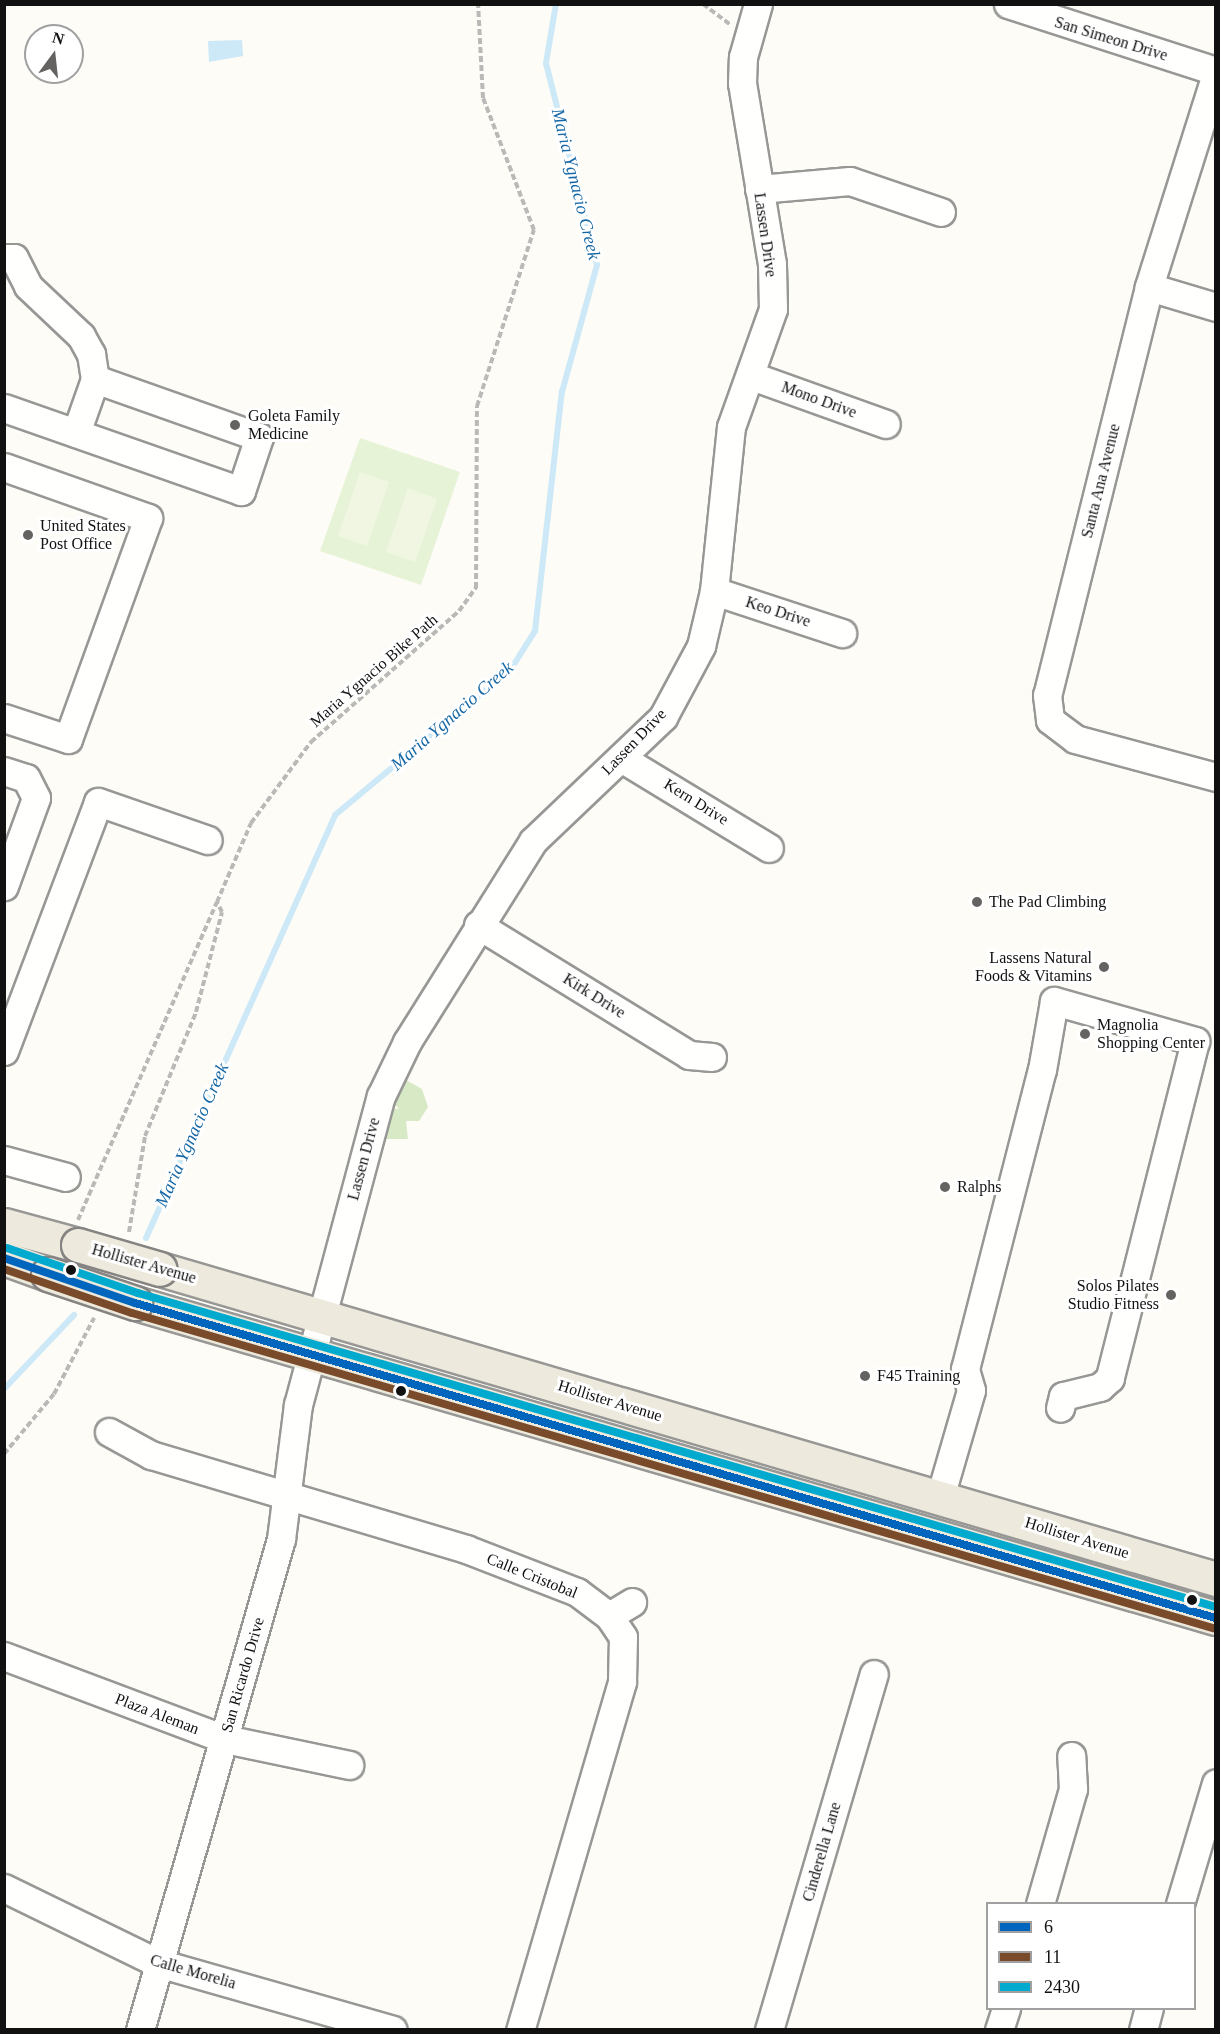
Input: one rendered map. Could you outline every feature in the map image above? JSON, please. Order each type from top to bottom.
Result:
[{"type":"main road","name":"Hollister Avenue","points":[[4,1226],[76,1236],[160,1269],[1215,1579]]},
{"type":"main road","points":[[4,1258],[135,1304],[1215,1618]]},
{"type":"street","name":"Lassen Drive","points":[[321,1316],[381,1096],[407,1042],[478,925],[533,841],[663,717],[687,678],[714,591],[731,427],[752,376],[773,309],[772,264],[742,83],[748,33],[758,4]]},
{"type":"street","name":"San Simeon Drive","points":[[1008,4],[1215,73]]},
{"type":"street","name":"Santa Ana Avenue","points":[[1215,73],[1149,287],[1047,695],[1050,720],[1075,740],[1215,777]]},
{"type":"street","points":[[759,189],[850,181],[942,212]]},
{"type":"street","points":[[4,258],[14,258],[28,286],[81,336],[95,379],[76,433]]},
{"type":"street","points":[[1149,287],[1215,307]]},
{"type":"street","name":"Mono Drive","points":[[752,376],[886,424]]},
{"type":"street","points":[[4,408],[240,491],[260,437],[95,379]]},
{"type":"street","points":[[4,467],[148,518],[68,739],[4,718]]},
{"type":"street","name":"Keo Drive","points":[[714,591],[842,633]]},
{"type":"street","name":"Kern Drive","points":[[621,758],[769,848]]},
{"type":"street","points":[[4,771],[26,778],[36,798],[4,886]]},
{"type":"street","points":[[7,1035],[98,802],[208,840]]},
{"type":"street","name":"Kirk Drive","points":[[478,925],[689,1055],[712,1058]]},
{"type":"street","points":[[940,1497],[971,1390],[965,1369],[1042,1070],[1054,1001],[1195,1041],[1110,1378],[1100,1387],[1063,1396],[1059,1408]]},
{"type":"street","points":[[4,1160],[66,1177]]},
{"type":"street","name":"San Ricardo Drive","points":[[140,2030],[281,1539],[286,1496],[311,1354],[321,1316]]},
{"type":"street","name":"Calle Cristobal","points":[[109,1432],[151,1455],[466,1549],[620,1609],[623,1637],[622,1682],[520,2030]]},
{"type":"street","name":"Plaza Aleman","points":[[4,1656],[225,1739],[349,1765]]},
{"type":"street","name":"Cinderella Lane","points":[[769,2030],[874,1674]]},
{"type":"street","points":[[1041,1902],[1073,1789],[1071,1756]]},
{"type":"street","points":[[1181,1902],[1215,1784]]},
{"type":"street","name":"Calle Morelia","points":[[4,1888],[158,1963],[393,2030]]},
{"type":"street","points":[[999,2030],[1005,2010]]},
{"type":"street","points":[[1143,2030],[1148,2010]]},
{"type":"path","name":"Maria Ygnacio Bike Path","points":[[129,1232],[144,1136],[195,1012],[222,912],[217,902],[251,823],[311,742],[451,618],[476,588],[477,406],[534,230],[483,98],[478,4]]},
{"type":"path","points":[[703,4],[748,33]]},
{"type":"path","points":[[76,1236],[217,902]]},
{"type":"path","points":[[4,1454],[54,1394],[94,1318]]},
{"type":"green space","points":[[360,438],[460,472],[421,585],[320,551]]},
{"type":"green space","points":[[360,472],[389,482],[367,546],[338,536]]},
{"type":"green space","points":[[408,488],[437,499],[415,562],[386,552]]},
{"type":"green space","points":[[406,1080],[422,1089],[428,1107],[419,1121],[406,1121],[408,1139],[386,1139],[382,1136],[386,1108],[399,1109],[392,1102],[398,1083]]},
{"type":"water","points":[[242,40],[243,56],[209,62],[208,41]]},
{"type":"waterway","name":"Maria Ygnacio Creek","points":[[146,1238],[335,815],[511,669],[535,631],[562,392],[597,265],[546,63],[556,4]]},
{"type":"waterway","name":"Maria Ygnacio Creek","points":[[4,1389],[74,1315]]},
{"type":"transit line","name":"2430","points":[[7,1248],[138,1293],[1216,1607]]},
{"type":"transit line","name":"6","points":[[4,1258],[135,1303],[1216,1618]]},
{"type":"transit line","name":"11","points":[[4,1269],[132,1313],[1213,1628]]},
{"type":"place","name":"Goleta Family Medicine","points":[[235,425]]},
{"type":"place","name":"United States Post Office","points":[[28,535]]},
{"type":"place","name":"The Pad Climbing","points":[[977,902]]},
{"type":"place","name":"Lassens Natural Foods & Vitamins","points":[[1104,967]]},
{"type":"place","name":"Magnolia Shopping Center","points":[[1085,1034]]},
{"type":"place","name":"Ralphs","points":[[945,1187]]},
{"type":"place","name":"Solos Pilates Studio Fitness","points":[[1171,1295]]},
{"type":"place","name":"F45 Training","points":[[865,1376]]}]
